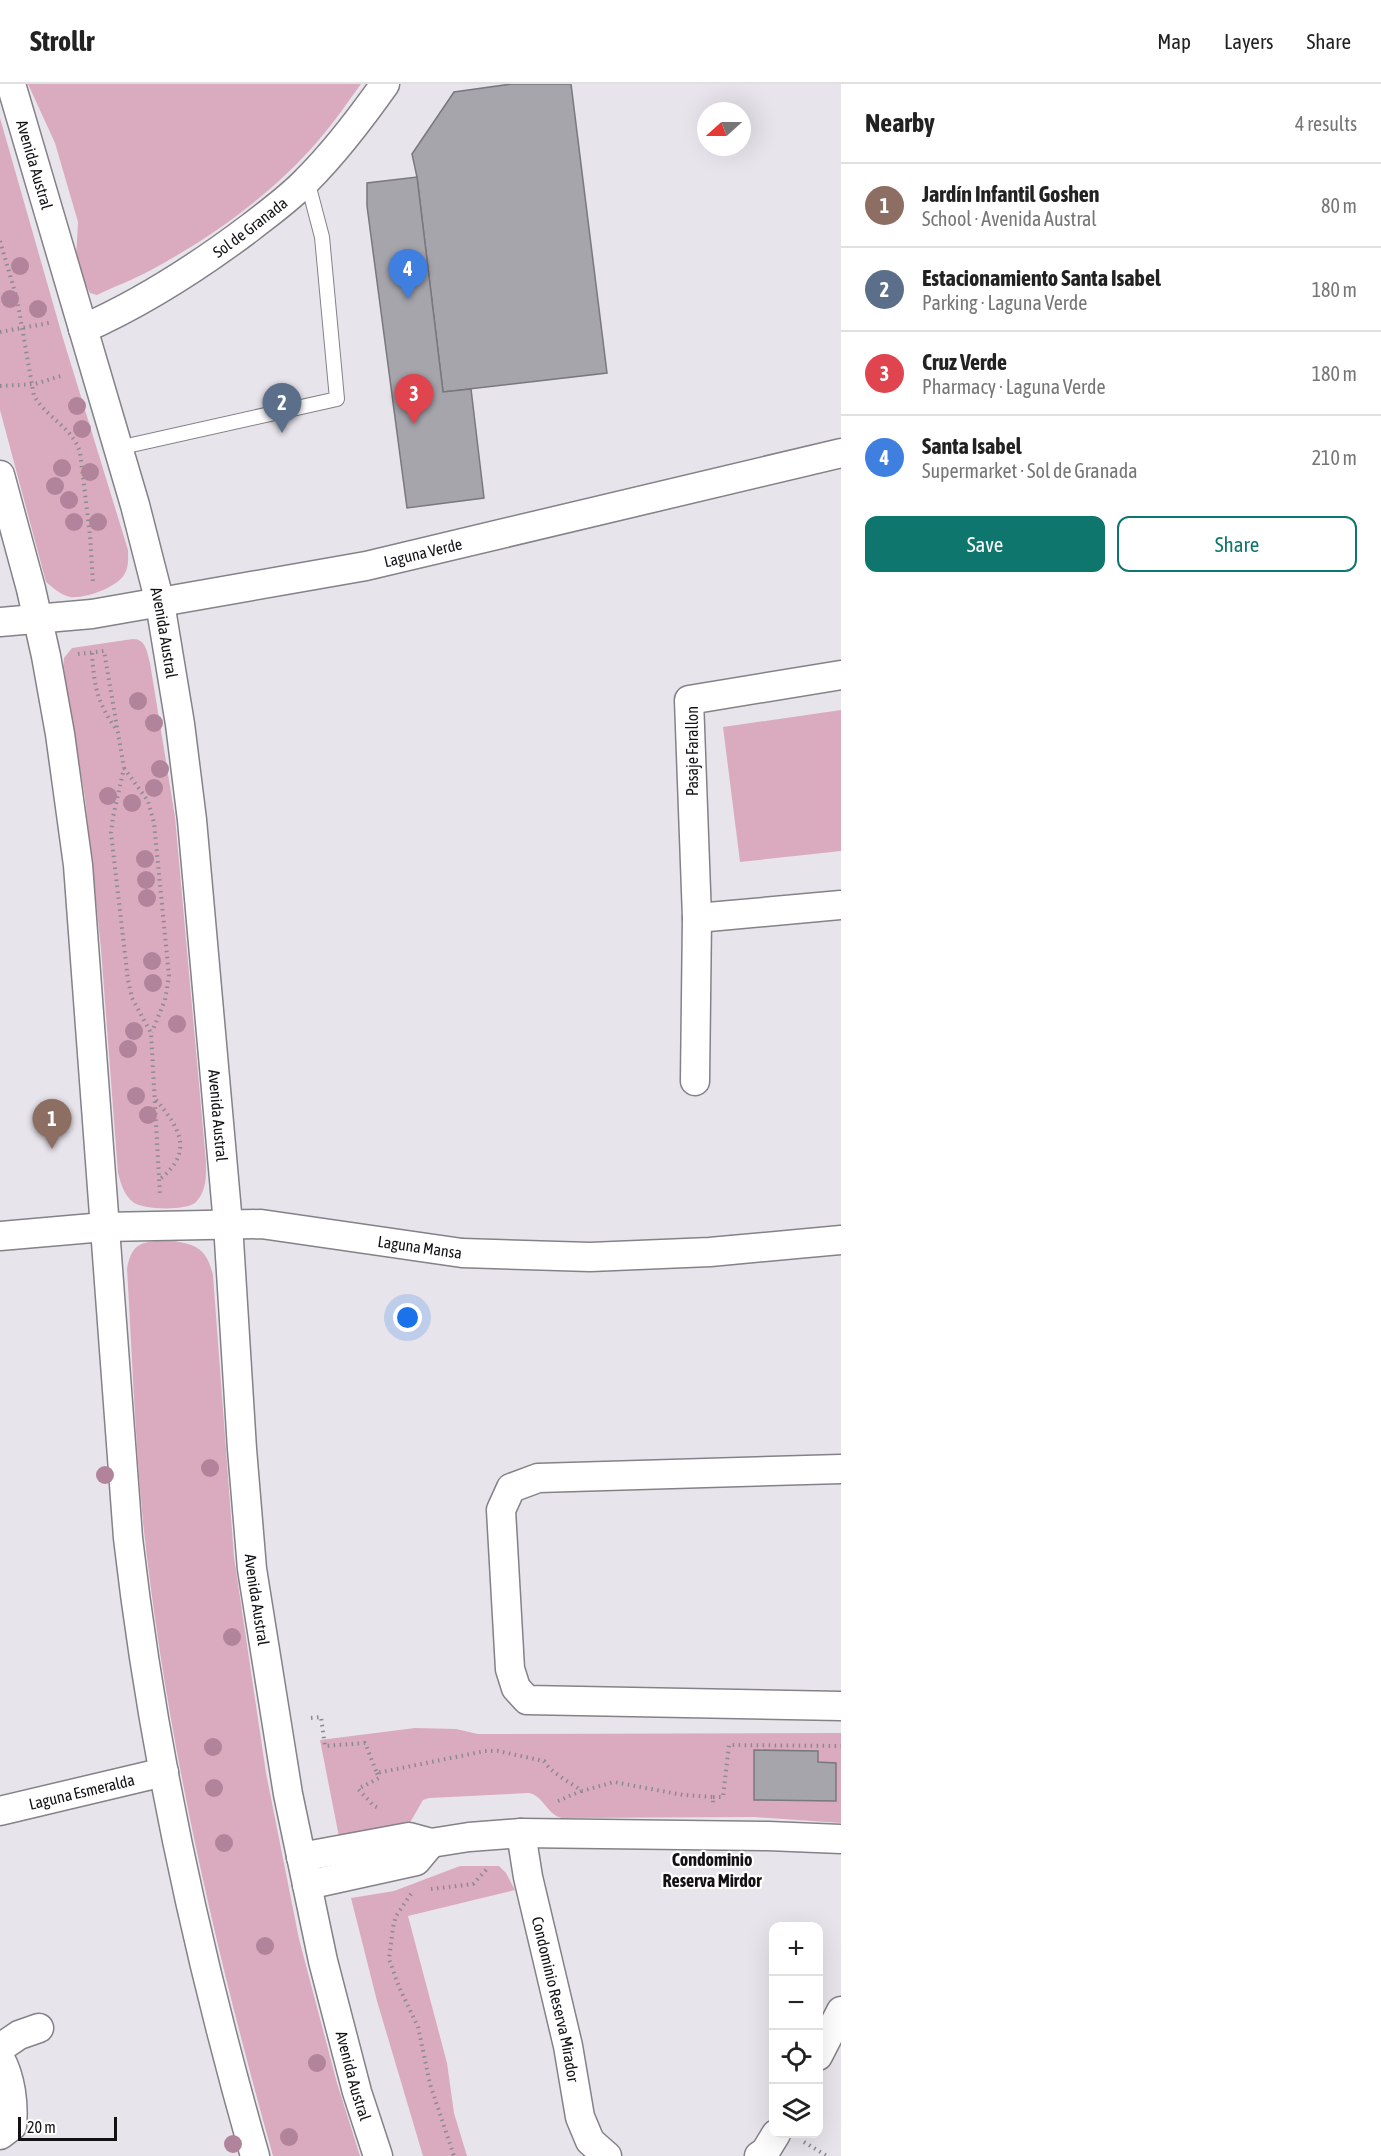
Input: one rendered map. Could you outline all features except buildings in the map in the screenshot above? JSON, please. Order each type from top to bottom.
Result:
[{"type":"street","name":"Avenida Austral","points":[[11,84],[118,448],[160,603],[180,724],[192,820],[228,1224],[252,1569],[281,1751],[307,1885],[336,2012],[357,2092],[378,2156]]},
{"type":"street","name":"Sol de Granada","points":[[81,321],[114,315],[181,277],[282,203],[307,180],[360,119],[385,84]]},
{"type":"street","name":"Laguna Verde","points":[[0,622],[39,620],[160,603],[366,566],[841,453]]},
{"type":"street","points":[[0,475],[39,620],[60,734],[78,865],[128,1538],[137,1620],[176,1839],[208,1983],[255,2156]]},
{"type":"street","name":"Pasaje Farallon","points":[[695,1081],[697,918],[689,700],[841,675]]},
{"type":"street","points":[[697,918],[841,905]]},
{"type":"street","name":"Laguna Mansa","points":[[0,1236],[104,1227],[261,1224],[462,1253],[590,1257],[710,1252],[841,1240]]},
{"type":"street","points":[[841,1469],[538,1478],[511,1488],[501,1510],[510,1669],[516,1688],[527,1700],[841,1706]]},
{"type":"street","name":"Laguna Esmeralda","points":[[0,1811],[164,1773]]},
{"type":"street","points":[[301,1857],[409,1837],[431,1843],[521,1833],[841,1839]]},
{"type":"street","name":"Condominio Reserva Mirador","points":[[521,1833],[528,1877],[568,2046],[580,2117],[590,2141],[607,2156]]},
{"type":"street","points":[[307,1885],[416,1862],[431,1843]]},
{"type":"street","points":[[823,2048],[841,2011]]},
{"type":"street","points":[[0,2048],[19,2035],[39,2028]]},
{"type":"street","points":[[0,2058],[5,2068],[14,2112],[12,2126],[0,2135]]},
{"type":"street","points":[[759,2156],[785,2138]]},
{"type":"lane","points":[[118,448],[337,399],[322,237],[307,180]]},
{"type":"path","points":[[0,241],[15,288],[34,396],[42,410],[68,430],[76,440],[80,452],[90,535],[93,586]]},
{"type":"path","points":[[0,332],[81,321]]},
{"type":"path","points":[[0,386],[46,382],[93,363]]},
{"type":"path","points":[[104,651],[124,768],[111,833],[128,980],[132,998],[151,1033],[161,1226]]},
{"type":"path","points":[[92,652],[95,690],[118,732]]},
{"type":"path","points":[[124,768],[148,801],[154,823],[169,976],[165,1000],[151,1033]]},
{"type":"path","points":[[156,1100],[172,1120],[180,1137],[176,1162],[160,1180]]},
{"type":"path","points":[[311,1718],[321,1716],[325,1746],[364,1743],[379,1778],[358,1789]]},
{"type":"path","points":[[377,1773],[485,1751],[498,1751],[544,1761],[548,1769],[563,1776],[582,1791],[614,1782],[683,1795],[723,1797],[729,1745],[841,1746]]},
{"type":"path","points":[[713,1797],[714,1835]]},
{"type":"path","points":[[415,1887],[396,1916],[389,1959],[418,2027],[430,2084],[454,2156]]},
{"type":"path","points":[[792,2138],[827,2156]]},
{"type":"shaded area","points":[[28,84],[361,84],[317,142],[280,180],[240,214],[196,244],[144,274],[97,295],[90,293],[76,259],[78,222],[55,143]]},
{"type":"shaded area","points":[[0,118],[62,335],[128,550],[127,568],[122,578],[101,591],[84,596],[67,596],[46,582],[0,410]]},
{"type":"shaded area","points":[[133,639],[141,641],[150,663],[175,817],[206,1162],[205,1183],[200,1197],[191,1205],[175,1208],[146,1207],[133,1202],[125,1193],[118,1173],[101,949],[85,798],[63,668],[64,658],[72,648]]},
{"type":"shaded area","points":[[841,710],[841,851],[740,862],[723,727]]},
{"type":"shaded area","points":[[169,1240],[198,1248],[207,1258],[213,1275],[234,1557],[266,1773],[299,1939],[337,2083],[360,2156],[273,2156],[231,2000],[195,1842],[165,1683],[143,1522],[127,1269],[132,1253],[140,1245],[152,1241]]},
{"type":"shaded area","points":[[415,1728],[456,1729],[478,1734],[841,1733],[841,1823],[755,1817],[562,1818],[529,1793],[429,1798],[423,1800],[408,1826],[340,1842],[320,1740]]},
{"type":"shaded area","points":[[460,1866],[499,1866],[506,1873],[515,1890],[408,1916],[447,2063],[454,2113],[467,2156],[423,2156],[377,2001],[351,1898],[394,1891]]},
{"type":"place","name":"Santa Isabel","points":[[408,299]]},
{"type":"place","name":"Cruz Verde","points":[[414,424]]},
{"type":"place","name":"Estacionamiento Santa Isabel","points":[[282,433]]},
{"type":"place","name":"Jardín Infantil Goshen","points":[[52,1149]]},
{"type":"district","name":"Condominio Reserva Mirdor","points":[[712,1870]]}]
